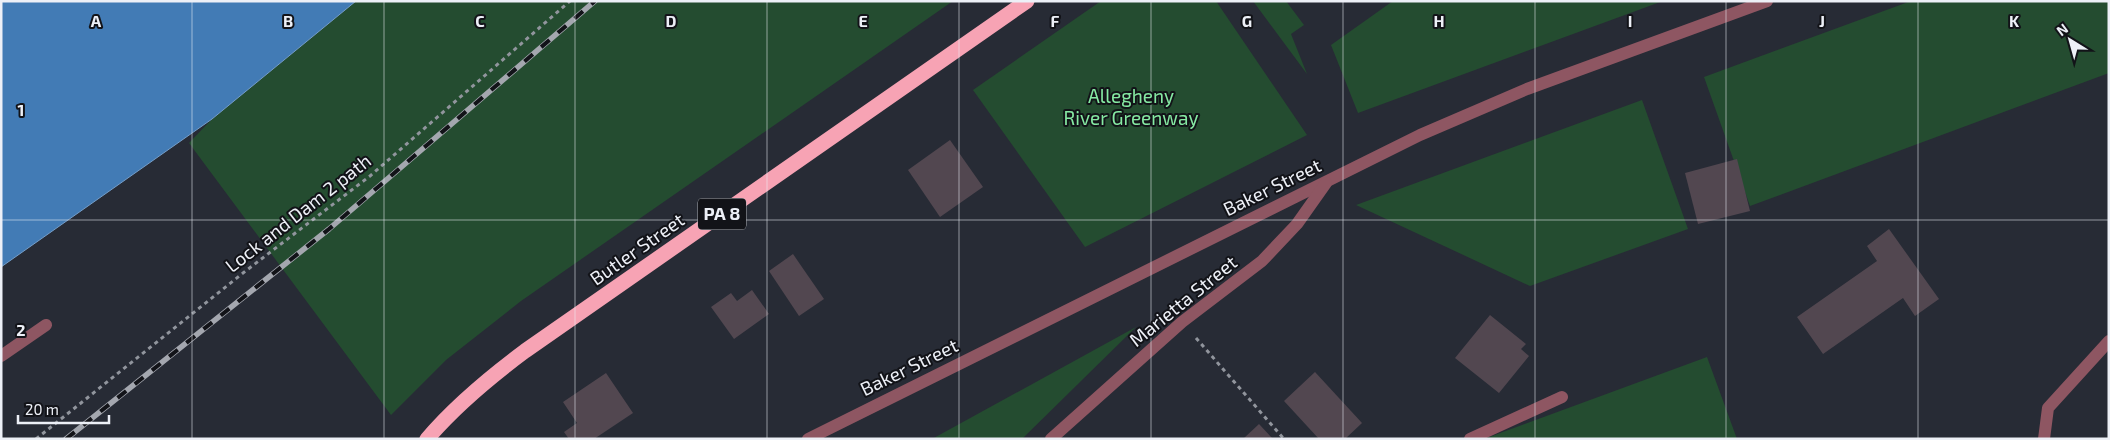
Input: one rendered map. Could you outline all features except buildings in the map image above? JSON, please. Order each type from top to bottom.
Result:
[{"type":"highway","name":"Butler Street","points":[[427,439],[459,405],[489,378],[525,351],[1027,1]]},
{"type":"street","name":"Baker Street","points":[[808,439],[1327,181],[1471,112],[1527,89],[1767,1]]},
{"type":"street","name":"Marietta Street","points":[[1051,439],[1182,322],[1262,261],[1297,224],[1327,181]]},
{"type":"street","points":[[1,356],[46,325]]},
{"type":"street","points":[[2044,439],[2048,408],[2109,342]]},
{"type":"street","points":[[1470,439],[1562,397]]},
{"type":"path","name":"Lock and Dam 2 path","points":[[36,439],[243,273],[370,176],[570,1]]},
{"type":"path","points":[[1182,322],[1284,439]]},
{"type":"green space","points":[[356,1],[953,1],[521,301],[446,360],[391,415],[189,143],[212,119]]},
{"type":"green space","name":"Allegheny River Greenway","points":[[1101,1],[1216,1],[1307,135],[1085,247],[973,90]]},
{"type":"green space","points":[[1253,1],[1286,1],[1304,25],[1291,34],[1307,74]]},
{"type":"green space","points":[[1393,1],[1663,1],[1358,113],[1331,45]]},
{"type":"green space","points":[[1911,1],[2109,1],[2109,73],[1750,206],[1704,77]]},
{"type":"green space","points":[[1642,100],[1688,229],[1530,286],[1356,205]]},
{"type":"green space","points":[[1136,327],[1022,439],[932,439]]},
{"type":"green space","points":[[1707,357],[1737,439],[1484,439]]},
{"type":"water","points":[[1,1],[356,1],[212,119],[1,267]]},
{"type":"railway","points":[[66,439],[329,229],[595,1]]}]
